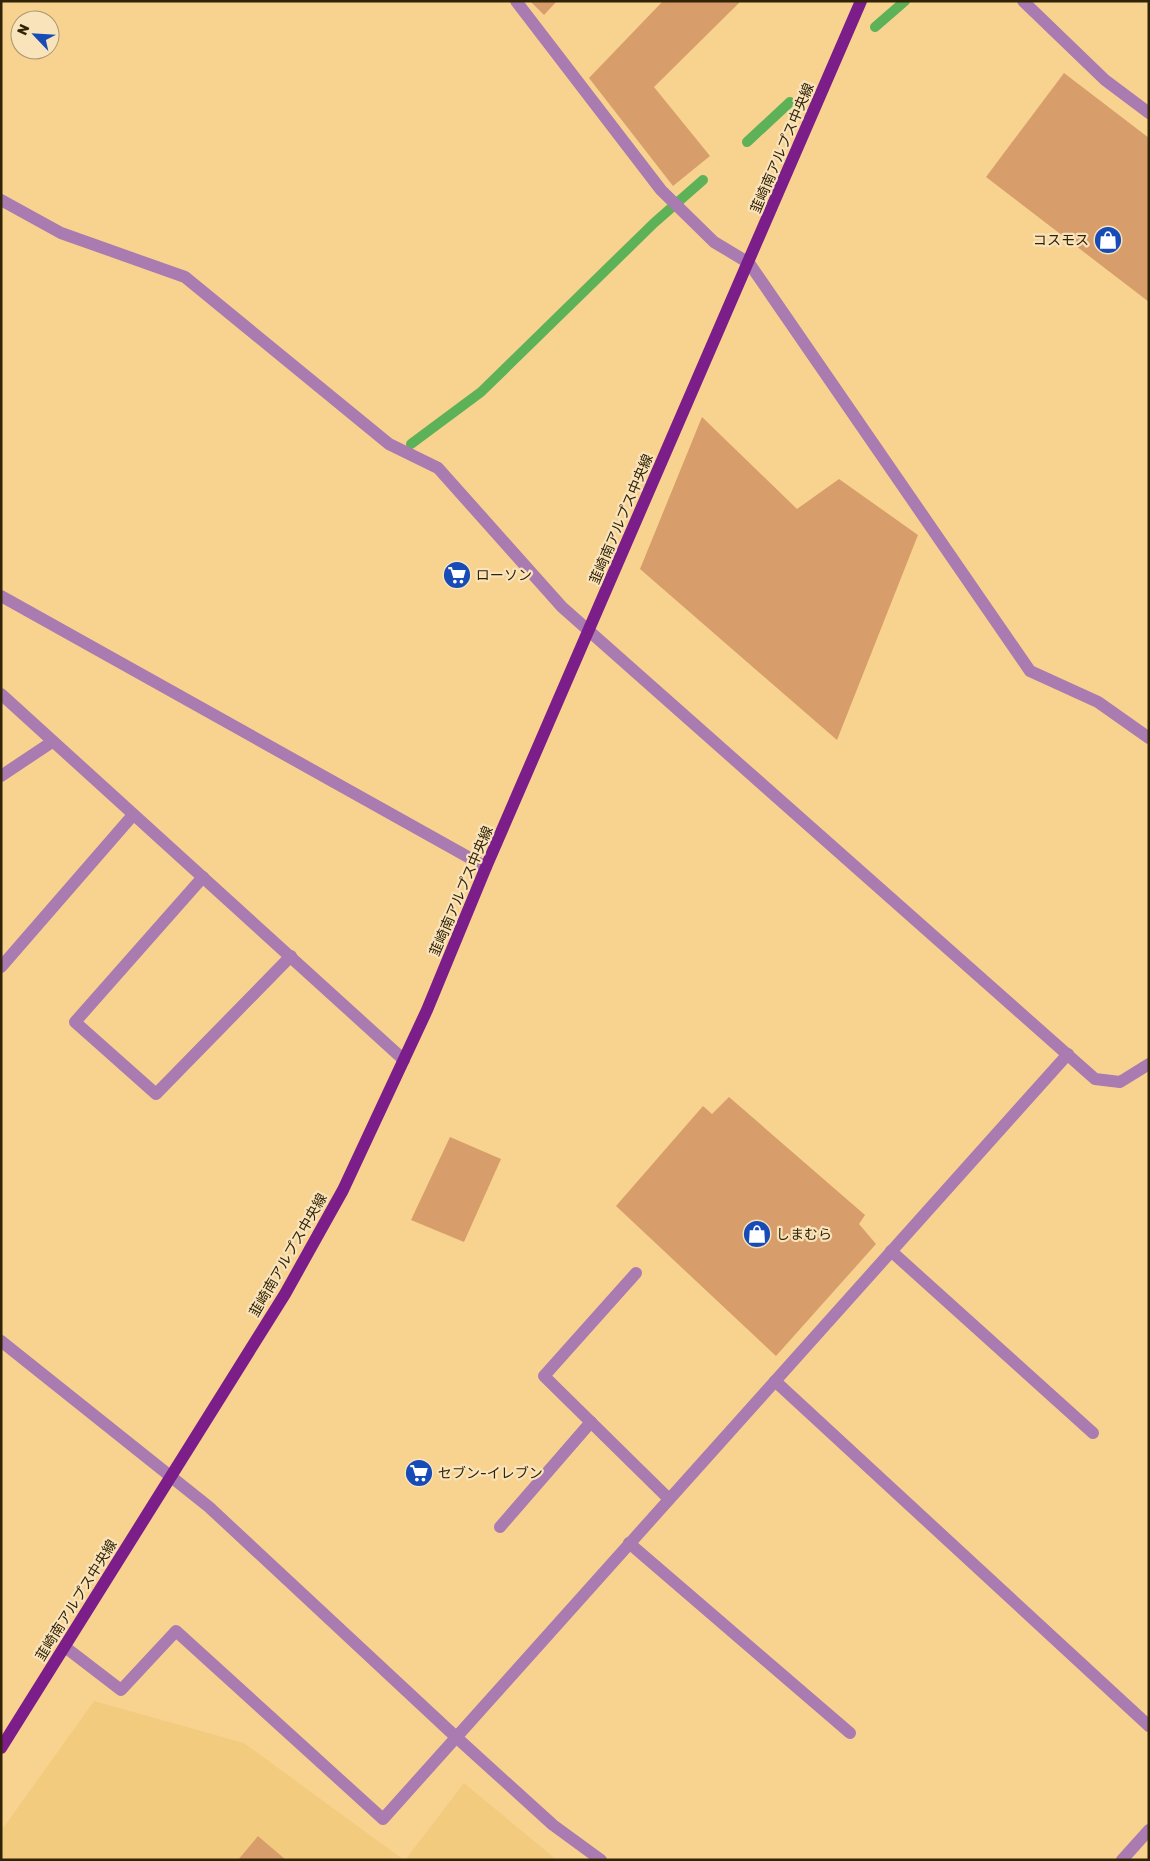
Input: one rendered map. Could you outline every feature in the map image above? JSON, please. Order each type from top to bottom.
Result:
[{"type":"main road","name":"韮崎南アルプス中央線","points":[[1,1748],[285,1294],[342,1190],[427,1010],[486,867],[590,631],[861,1]]},
{"type":"street","points":[[516,1],[661,190],[714,242],[749,262],[1030,671],[1098,702],[1149,738]]},
{"type":"street","points":[[1023,1],[1105,80],[1149,113]]},
{"type":"street","points":[[1,200],[61,233],[185,277],[389,444],[438,468],[562,607],[1096,1079],[1120,1082],[1149,1064]]},
{"type":"street","points":[[1,596],[486,867]]},
{"type":"street","points":[[1,694],[404,1060]]},
{"type":"street","points":[[1,776],[52,742]]},
{"type":"street","points":[[1,967],[133,815]]},
{"type":"street","points":[[203,877],[75,1022],[156,1094],[291,956]]},
{"type":"street","points":[[64,1647],[120,1690],[176,1631],[383,1819],[1068,1054]]},
{"type":"street","points":[[891,1251],[1093,1432]]},
{"type":"street","points":[[636,1273],[544,1376],[669,1499]]},
{"type":"street","points":[[1,1341],[209,1507],[552,1824],[602,1860]]},
{"type":"street","points":[[775,1380],[1149,1726]]},
{"type":"street","points":[[500,1527],[591,1422]]},
{"type":"street","points":[[629,1544],[850,1733]]},
{"type":"street","points":[[1122,1860],[1149,1830]]},
{"type":"shaded area","points":[[94,1701],[244,1743],[404,1860],[1,1860],[1,1831]]},
{"type":"shaded area","points":[[464,1783],[557,1860],[405,1860]]},
{"type":"building","points":[[530,1],[557,1],[544,15]]},
{"type":"building","points":[[663,1],[741,1],[654,87],[710,156],[673,186],[589,78]]},
{"type":"building","name":"コスモス","points":[[1064,73],[1149,138],[1149,302],[986,177]]},
{"type":"building","points":[[702,417],[797,509],[839,479],[918,535],[837,740],[640,569]]},
{"type":"building","name":"しまむら","points":[[729,1097],[865,1215],[859,1224],[876,1244],[776,1356],[616,1206],[703,1106],[712,1114]]},
{"type":"building","points":[[450,1137],[501,1159],[464,1242],[411,1220]]},
{"type":"building","points":[[258,1836],[286,1860],[238,1860]]},
{"type":"waterway","points":[[875,27],[905,1]]},
{"type":"waterway","points":[[747,142],[790,102]]},
{"type":"waterway","points":[[411,444],[481,392],[654,223],[703,180]]},
{"type":"place","name":"コスモス","points":[[1108,240]]},
{"type":"place","name":"ローソン","points":[[457,575]]},
{"type":"place","name":"しまむら","points":[[757,1234]]},
{"type":"place","name":"セブン-イレブン","points":[[419,1473]]}]
